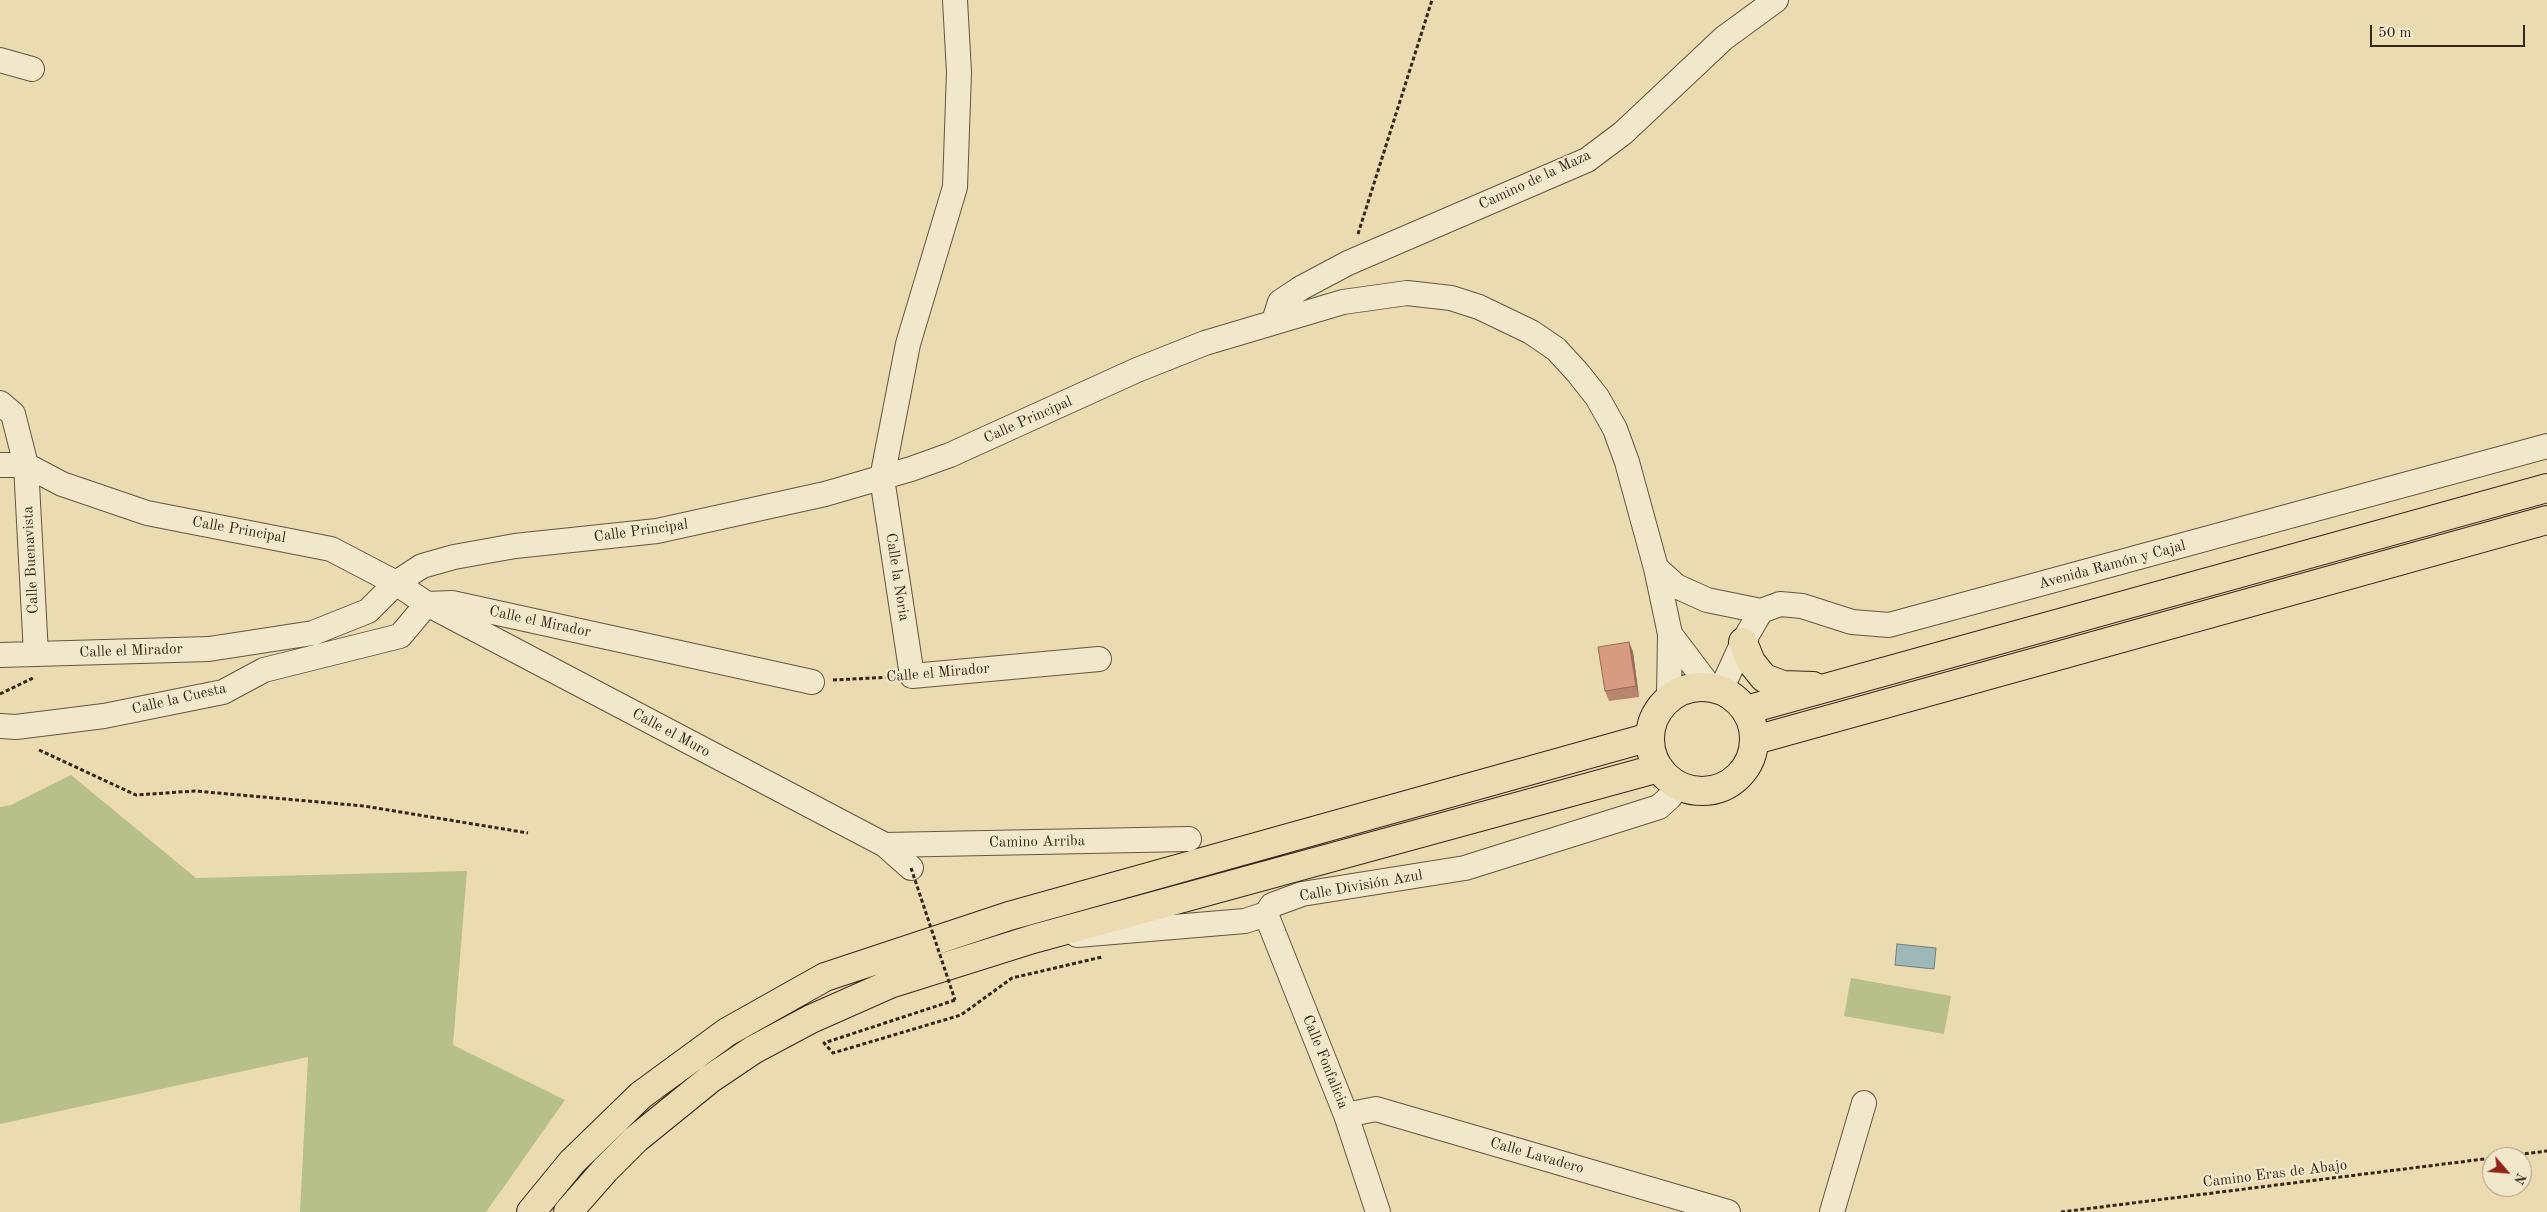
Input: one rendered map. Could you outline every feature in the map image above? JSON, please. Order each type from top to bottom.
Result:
[{"type":"highway","points":[[1746,710],[1832,688],[2547,488]]},
{"type":"highway","points":[[1755,740],[2547,520]]},
{"type":"highway","points":[[1743,642],[1751,662],[1764,678],[1783,685],[1832,688]]},
{"type":"highway","points":[[1688,688],[1716,688],[1739,701],[1746,710],[1751,720],[1755,740],[1746,767],[1726,785],[1700,791],[1668,777],[1653,758],[1650,736],[1655,716],[1669,698],[1688,688]]},
{"type":"highway","points":[[531,1212],[572,1162],[641,1095],[727,1032],[825,976],[1009,916],[1650,736]]},
{"type":"highway","points":[[568,1212],[605,1170],[636,1139],[710,1079],[753,1050],[812,1019],[890,984],[1032,939],[1668,777]]},
{"type":"street","name":"Calle la Noria","points":[[912,676],[882,478],[908,344],[955,188],[959,72],[955,0]]},
{"type":"street","name":"Camino de la Maza","points":[[1274,321],[1280,302],[1301,288],[1348,263],[1586,160],[1623,133],[1724,38],[1776,0]]},
{"type":"street","points":[[0,60],[32,70]]},
{"type":"street","name":"Calle Principal","points":[[0,465],[26,465],[62,484],[147,513],[331,549],[396,583],[422,566],[454,557],[515,546],[656,531],[825,494],[882,478],[950,455],[1171,356],[1274,321],[1342,302],[1407,293],[1451,298],[1479,306],[1532,332],[1556,349],[1578,372],[1597,397],[1615,429],[1627,462],[1656,568],[1670,634]]},
{"type":"street","name":"Calle Buenavista","points":[[0,403],[14,414],[26,465],[36,654]]},
{"type":"street","name":"Avenida Ramón y Cajal","points":[[1761,611],[1780,604],[1802,606],[1852,622],[1889,625],[2547,446]]},
{"type":"street","points":[[1656,568],[1676,586],[1707,600],[1761,611],[1716,688],[1670,634]]},
{"type":"street","points":[[396,583],[427,604]]},
{"type":"street","name":"Calle el Mirador","points":[[0,655],[208,649],[313,633],[368,611],[396,583]]},
{"type":"street","name":"Calle el Mirador","points":[[427,604],[452,604],[812,682]]},
{"type":"street","name":"Calle la Cuesta","points":[[0,726],[16,727],[104,716],[223,692],[264,670],[400,636],[427,604]]},
{"type":"street","name":"Calle el Muro","points":[[427,604],[885,846],[910,868]]},
{"type":"street","points":[[1669,698],[1670,634]]},
{"type":"street","name":"Calle el Mirador","points":[[912,676],[1098,659]]},
{"type":"street","name":"Calle División Azul","points":[[1032,939],[1245,921],[1266,914],[1272,905],[1302,894],[1466,868],[1660,807],[1670,797],[1668,777]]},
{"type":"street","name":"Camino Arriba","points":[[885,846],[1189,838]]},
{"type":"street","name":"Calle Fonfalicia","points":[[1266,914],[1346,1115],[1378,1212]]},
{"type":"street","points":[[1832,1212],[1864,1103]]},
{"type":"street","name":"Calle Lavadero","points":[[1346,1115],[1376,1109],[1728,1212]]},
{"type":"path","points":[[1348,263],[1432,0]]},
{"type":"path","name":"Calle el Mirador","points":[[812,682],[912,676]]},
{"type":"path","points":[[39,750],[136,795],[195,791],[364,806],[528,833]]},
{"type":"path","points":[[910,868],[955,1000],[824,1043],[833,1053],[961,1014],[1012,978],[1107,956]]},
{"type":"path","points":[[2532,1153],[2547,1151]]},
{"type":"path","name":"Camino Eras de Abajo","points":[[2060,1212],[2482,1159]]},
{"type":"green space","points":[[71,775],[196,878],[467,871],[453,1045],[565,1100],[486,1212],[300,1212],[308,1057],[0,1124],[0,807],[11,805]]},
{"type":"green space","points":[[1851,978],[1951,996],[1944,1034],[1844,1016]]},
{"type":"water","points":[[1897,944],[1936,948],[1934,969],[1895,965]]},
{"type":"building","points":[[1629,642],[1636,686],[1605,691],[1598,647]]}]
